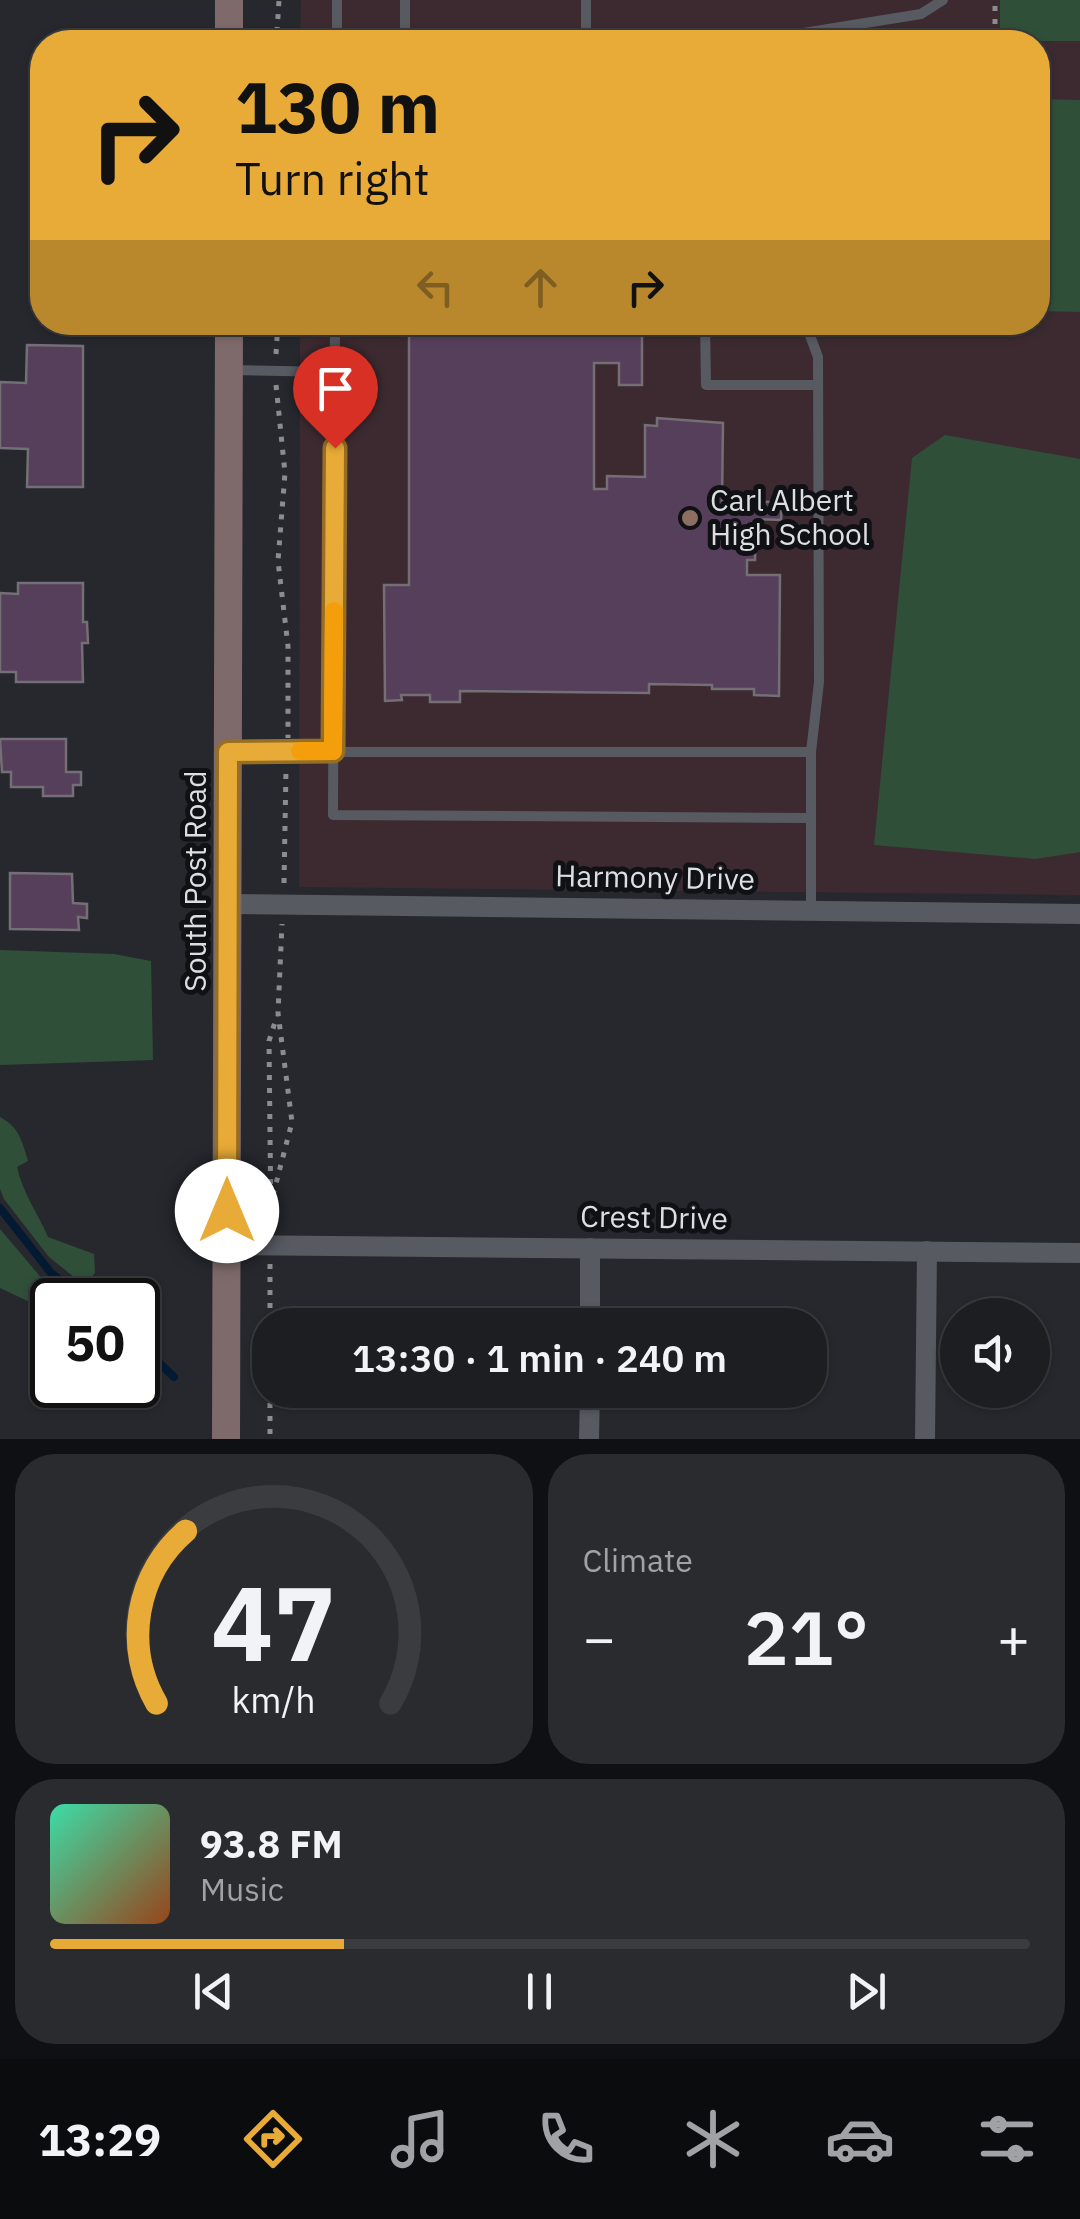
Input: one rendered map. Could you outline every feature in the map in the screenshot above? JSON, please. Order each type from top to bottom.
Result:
[{"type":"main road","points":[[229,0],[229,30]]},
{"type":"main road","name":"South Post Road","points":[[226,1439],[229,335]]},
{"type":"street","name":"Harmony Drive","points":[[228,904],[1080,914]]},
{"type":"street","name":"Crest Drive","points":[[227,1244],[1080,1253]]},
{"type":"street","points":[[590,1248],[590,1308]]},
{"type":"street","points":[[925,1439],[927,1251]]},
{"type":"street","points":[[589,1439],[590,1408]]},
{"type":"lane","points":[[337,0],[337,30]]},
{"type":"lane","points":[[405,0],[405,30]]},
{"type":"lane","points":[[586,0],[586,30]]},
{"type":"lane","points":[[826,30],[921,14],[943,0]]},
{"type":"lane","points":[[336,335],[333,815],[812,818]]},
{"type":"lane","points":[[705,335],[706,385],[818,384]]},
{"type":"lane","points":[[810,335],[818,357],[819,682],[812,752],[811,910]]},
{"type":"lane","points":[[229,370],[335,372]]},
{"type":"lane","points":[[228,752],[812,752]]},
{"type":"path","points":[[277,30],[279,0]]},
{"type":"path","points":[[995,0],[995,30]]},
{"type":"path","points":[[277,335],[276,371],[285,472],[278,560],[288,660],[278,1013],[292,1122],[273,1195],[269,1041],[278,1013]]},
{"type":"path","points":[[270,1408],[270,1439]]},
{"type":"shaded area","name":"Carl Albert High School","points":[[301,0],[1080,0],[1080,895],[299,887],[300,335],[1050,335],[1050,30],[300,30]]},
{"type":"green space","points":[[1000,0],[1080,0],[1080,41],[1050,41],[1050,30],[1000,30]]},
{"type":"green space","points":[[1050,99],[1080,100],[1080,312],[1050,311]]},
{"type":"green space","points":[[945,435],[1080,459],[1080,852],[1035,859],[874,845],[912,458]]},
{"type":"green space","points":[[0,950],[114,954],[151,961],[153,1060],[0,1065]]},
{"type":"green space","points":[[0,1117],[12,1125],[22,1141],[28,1161],[17,1167],[19,1176],[48,1237],[94,1254],[95,1273],[90,1278],[75,1278],[49,1257],[0,1189]]},
{"type":"green space","points":[[0,1229],[41,1278],[30,1278],[30,1302],[0,1288]]},
{"type":"building","points":[[409,335],[642,335],[642,385],[619,385],[619,363],[594,363],[594,489],[607,489],[607,476],[645,477],[645,425],[657,426],[657,418],[723,423],[722,501],[782,502],[781,520],[756,519],[755,560],[747,560],[747,575],[780,575],[779,696],[754,695],[754,689],[712,689],[712,685],[649,684],[649,693],[460,691],[460,702],[430,702],[430,695],[401,695],[402,700],[385,701],[384,585],[409,585]]},
{"type":"building","points":[[27,345],[83,346],[83,487],[27,487],[28,449],[0,448],[0,382],[26,383]]},
{"type":"building","points":[[18,583],[83,583],[83,622],[87,622],[88,643],[82,643],[83,682],[16,682],[16,672],[0,672],[0,593],[18,594]]},
{"type":"building","points":[[0,739],[66,739],[66,772],[81,772],[81,785],[73,785],[73,796],[43,796],[43,787],[11,787],[11,772],[2,772]]},
{"type":"building","points":[[10,873],[72,874],[73,903],[87,904],[87,918],[78,917],[79,930],[10,929]]},
{"type":"waterway","points":[[0,1208],[58,1278]]},
{"type":"waterway","points":[[160,1364],[174,1377]]},
{"type":"slow traffic","points":[[300,751],[333,751],[334,611]]},
{"type":"place","name":"Carl Albert High School","points":[[690,518]]},
{"type":"route","points":[[227,1211],[228,752],[333,751],[335,448]]}]
